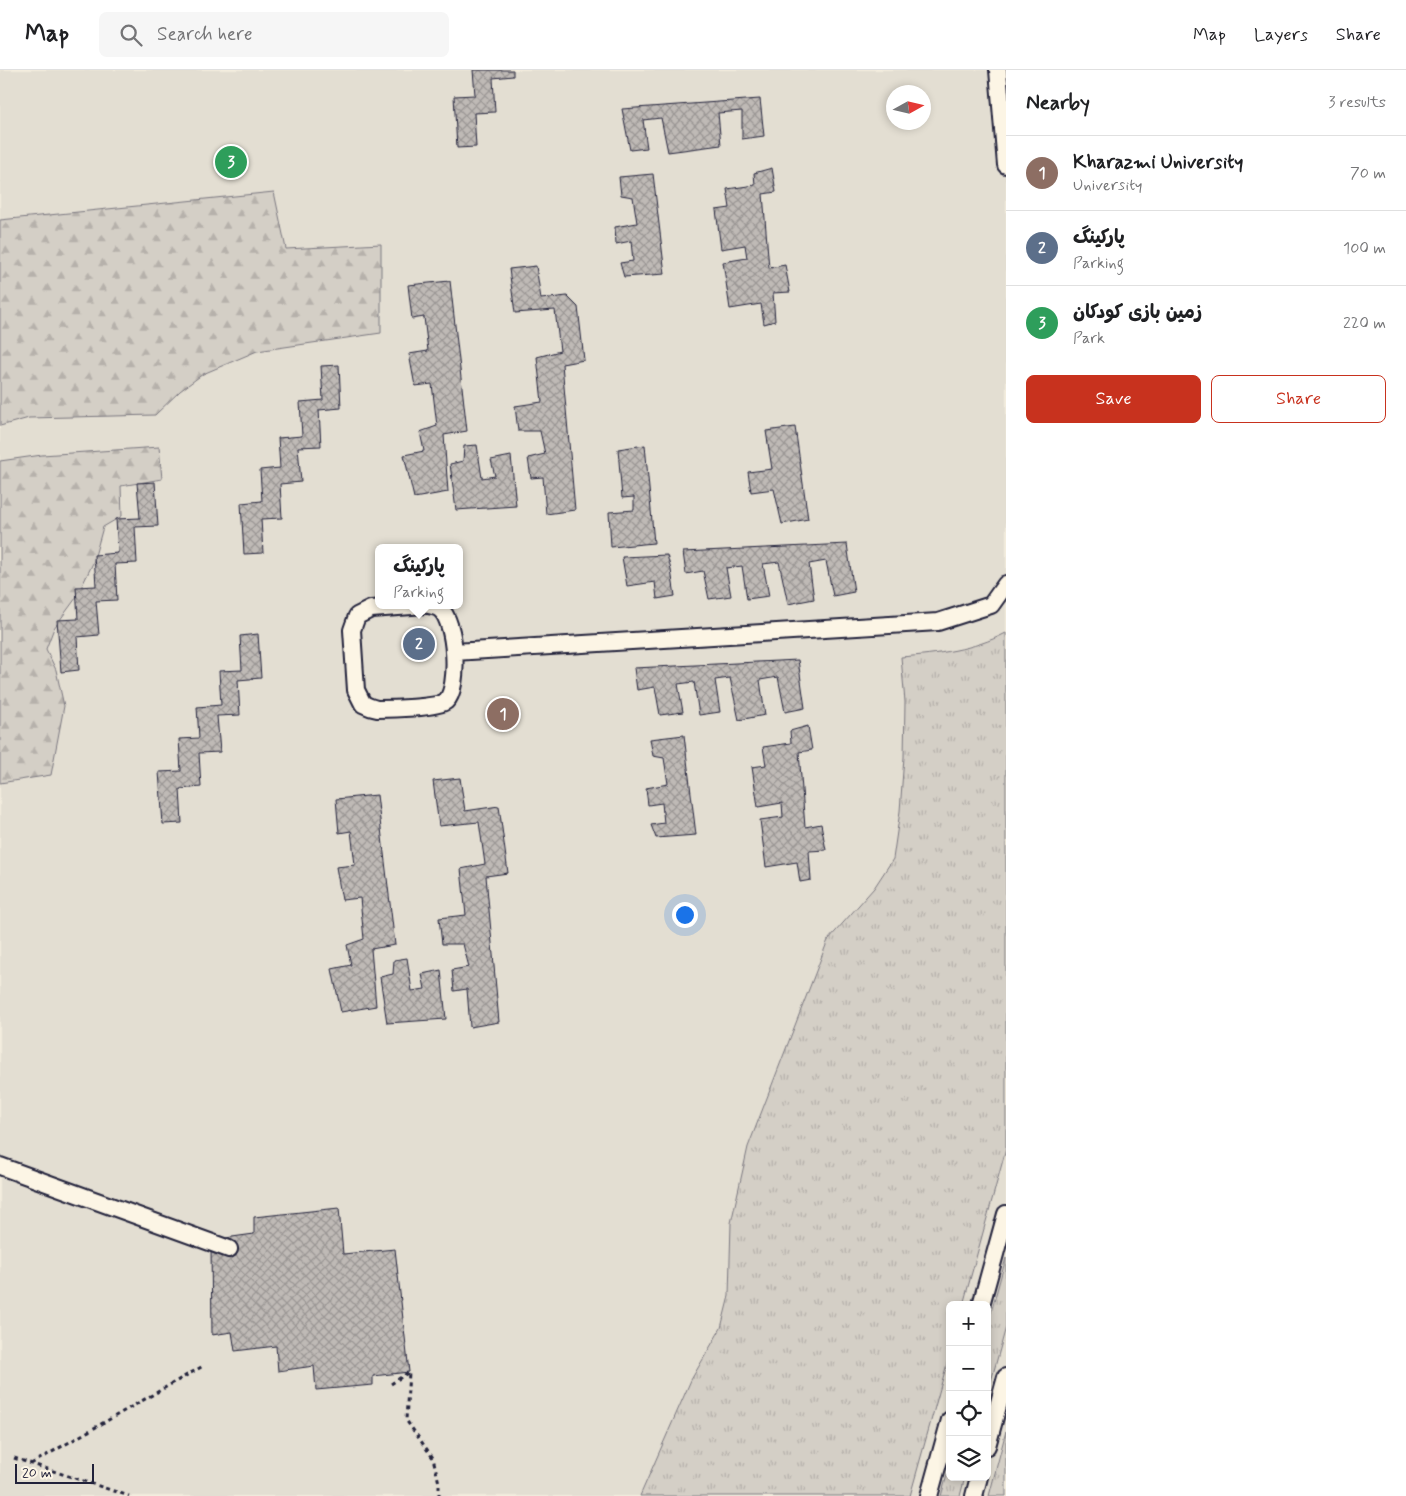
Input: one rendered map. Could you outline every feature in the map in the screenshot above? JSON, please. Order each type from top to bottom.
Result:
[{"type":"lane","points":[[998,70],[1006,165]]},
{"type":"lane","points":[[454,652],[938,622],[991,605],[1006,584]]},
{"type":"lane","points":[[375,609],[357,616],[352,630],[352,639],[356,690],[363,704],[376,709],[434,706],[446,701],[452,690],[453,634],[448,620],[440,609]]},
{"type":"lane","points":[[0,1166],[229,1250]]},
{"type":"lane","points":[[982,1301],[1006,1214]]},
{"type":"lane","points":[[990,1436],[1006,1378]]},
{"type":"lane","points":[[929,1496],[946,1434]]},
{"type":"lane","points":[[974,1496],[978,1481]]},
{"type":"path","points":[[31,1464],[203,1366]]},
{"type":"path","points":[[391,1384],[409,1372],[406,1420],[433,1458],[440,1496]]},
{"type":"path","points":[[14,1458],[129,1496]]},
{"type":"shaded area","points":[[0,70],[1006,70],[1006,1496],[0,1496]]},
{"type":"green space","points":[[274,192],[286,249],[381,244],[381,333],[257,351],[203,374],[180,391],[155,415],[29,418],[0,426],[0,220]]},
{"type":"green space","points":[[159,447],[162,479],[121,486],[122,516],[103,527],[93,563],[76,598],[54,628],[46,649],[56,670],[64,706],[51,775],[0,783],[0,461],[42,455]]},
{"type":"green space","points":[[1006,633],[1006,1149],[964,1301],[946,1301],[946,1367],[910,1496],[640,1496],[691,1380],[721,1328],[729,1296],[731,1223],[748,1147],[828,940],[874,888],[893,859],[900,811],[904,757],[905,702],[901,657],[942,653],[994,639]]},
{"type":"green space","points":[[1006,1258],[1006,1327],[991,1381],[991,1346],[991,1312]]},
{"type":"green space","points":[[1006,1431],[1006,1496],[989,1496]]},
{"type":"green space","points":[[946,1479],[946,1481],[964,1481],[960,1496],[941,1496]]},
{"type":"building","points":[[473,70],[513,70],[513,76],[493,78],[495,112],[474,113],[476,147],[457,148],[454,96],[475,95]]},
{"type":"building","points":[[760,99],[764,136],[742,139],[742,111],[718,113],[721,145],[668,152],[661,118],[643,120],[647,148],[630,150],[622,109]]},
{"type":"building","points":[[772,168],[776,192],[763,194],[769,268],[785,265],[790,292],[773,293],[775,321],[764,324],[761,304],[730,309],[723,262],[747,258],[745,245],[721,249],[716,210],[730,208],[727,189],[755,185],[754,173]]},
{"type":"building","points":[[653,174],[665,274],[624,277],[620,263],[633,261],[631,241],[616,244],[615,227],[637,223],[633,197],[621,195],[619,177]]},
{"type":"building","points":[[536,266],[541,299],[567,296],[578,307],[584,360],[562,364],[575,510],[546,514],[543,477],[531,478],[528,458],[545,454],[540,431],[518,431],[515,406],[542,402],[537,357],[560,351],[555,310],[515,313],[509,269]]},
{"type":"building","points":[[450,281],[467,431],[444,435],[448,492],[414,498],[404,455],[424,451],[420,432],[437,426],[432,384],[415,386],[409,354],[428,351],[424,317],[412,319],[408,285]]},
{"type":"building","points":[[339,365],[341,408],[319,410],[321,446],[298,447],[301,482],[280,484],[282,518],[261,519],[263,553],[244,554],[241,503],[262,501],[260,470],[280,468],[278,438],[302,436],[300,402],[323,400],[321,366]]},
{"type":"building","points":[[795,427],[808,519],[782,524],[774,489],[751,492],[748,472],[772,469],[766,431]]},
{"type":"building","points":[[477,445],[482,478],[495,476],[491,460],[511,456],[516,506],[456,510],[450,464],[463,461],[464,446]]},
{"type":"building","points":[[645,445],[654,543],[611,547],[609,512],[634,510],[634,497],[622,498],[618,449]]},
{"type":"building","points":[[155,482],[158,526],[135,527],[137,563],[115,564],[117,600],[96,601],[99,635],[77,637],[79,670],[61,672],[57,620],[78,619],[76,587],[96,586],[94,555],[118,553],[116,519],[140,518],[137,483]]},
{"type":"building","points":[[847,544],[854,592],[833,596],[826,561],[809,564],[814,599],[788,604],[779,562],[763,564],[769,596],[747,599],[742,566],[726,568],[731,596],[709,599],[703,571],[686,574],[683,552]]},
{"type":"building","points":[[667,555],[675,596],[657,599],[655,582],[627,586],[622,557]]},
{"type":"building","points":[[258,634],[261,678],[238,680],[240,715],[217,716],[220,752],[199,753],[201,787],[180,789],[182,823],[163,824],[159,772],[181,771],[179,739],[199,738],[197,707],[221,705],[219,671],[242,670],[240,636]]},
{"type":"building","points":[[798,660],[805,708],[785,712],[778,677],[760,680],[765,715],[739,720],[730,678],[715,680],[720,712],[699,715],[694,682],[678,684],[683,712],[660,715],[655,687],[637,690],[634,668]]},
{"type":"building","points":[[808,726],[812,750],[799,752],[805,827],[821,824],[826,850],[809,851],[811,880],[800,882],[797,862],[766,867],[760,820],[783,817],[782,803],[758,807],[752,767],[766,765],[763,747],[791,743],[790,731]]},
{"type":"building","points":[[684,735],[696,835],[656,838],[651,825],[664,823],[662,803],[648,805],[646,788],[668,784],[664,758],[653,756],[650,739]]},
{"type":"building","points":[[460,778],[465,811],[499,806],[508,873],[486,876],[499,1022],[470,1027],[467,989],[454,991],[452,970],[469,967],[463,944],[442,944],[439,918],[466,915],[461,869],[485,864],[479,822],[439,826],[433,781]]},
{"type":"building","points":[[377,795],[395,945],[371,949],[376,1006],[341,1012],[332,969],[351,965],[347,945],[364,939],[360,898],[342,900],[336,867],[355,865],[351,831],[339,833],[336,799]]},
{"type":"building","points":[[407,958],[412,991],[425,989],[422,974],[441,970],[446,1019],[387,1023],[380,977],[393,974],[394,960]]},
{"type":"building","points":[[339,1208],[343,1254],[395,1249],[409,1372],[373,1376],[373,1385],[316,1390],[314,1366],[278,1371],[276,1346],[235,1351],[232,1332],[212,1335],[211,1248],[225,1238],[254,1234],[254,1217]]},
{"type":"place","name":"زمین بازی کودکان","points":[[231,162]]},
{"type":"place","name":"پارکینگ","points":[[419,644]]},
{"type":"place","name":"Kharazmi University","points":[[503,714]]}]
